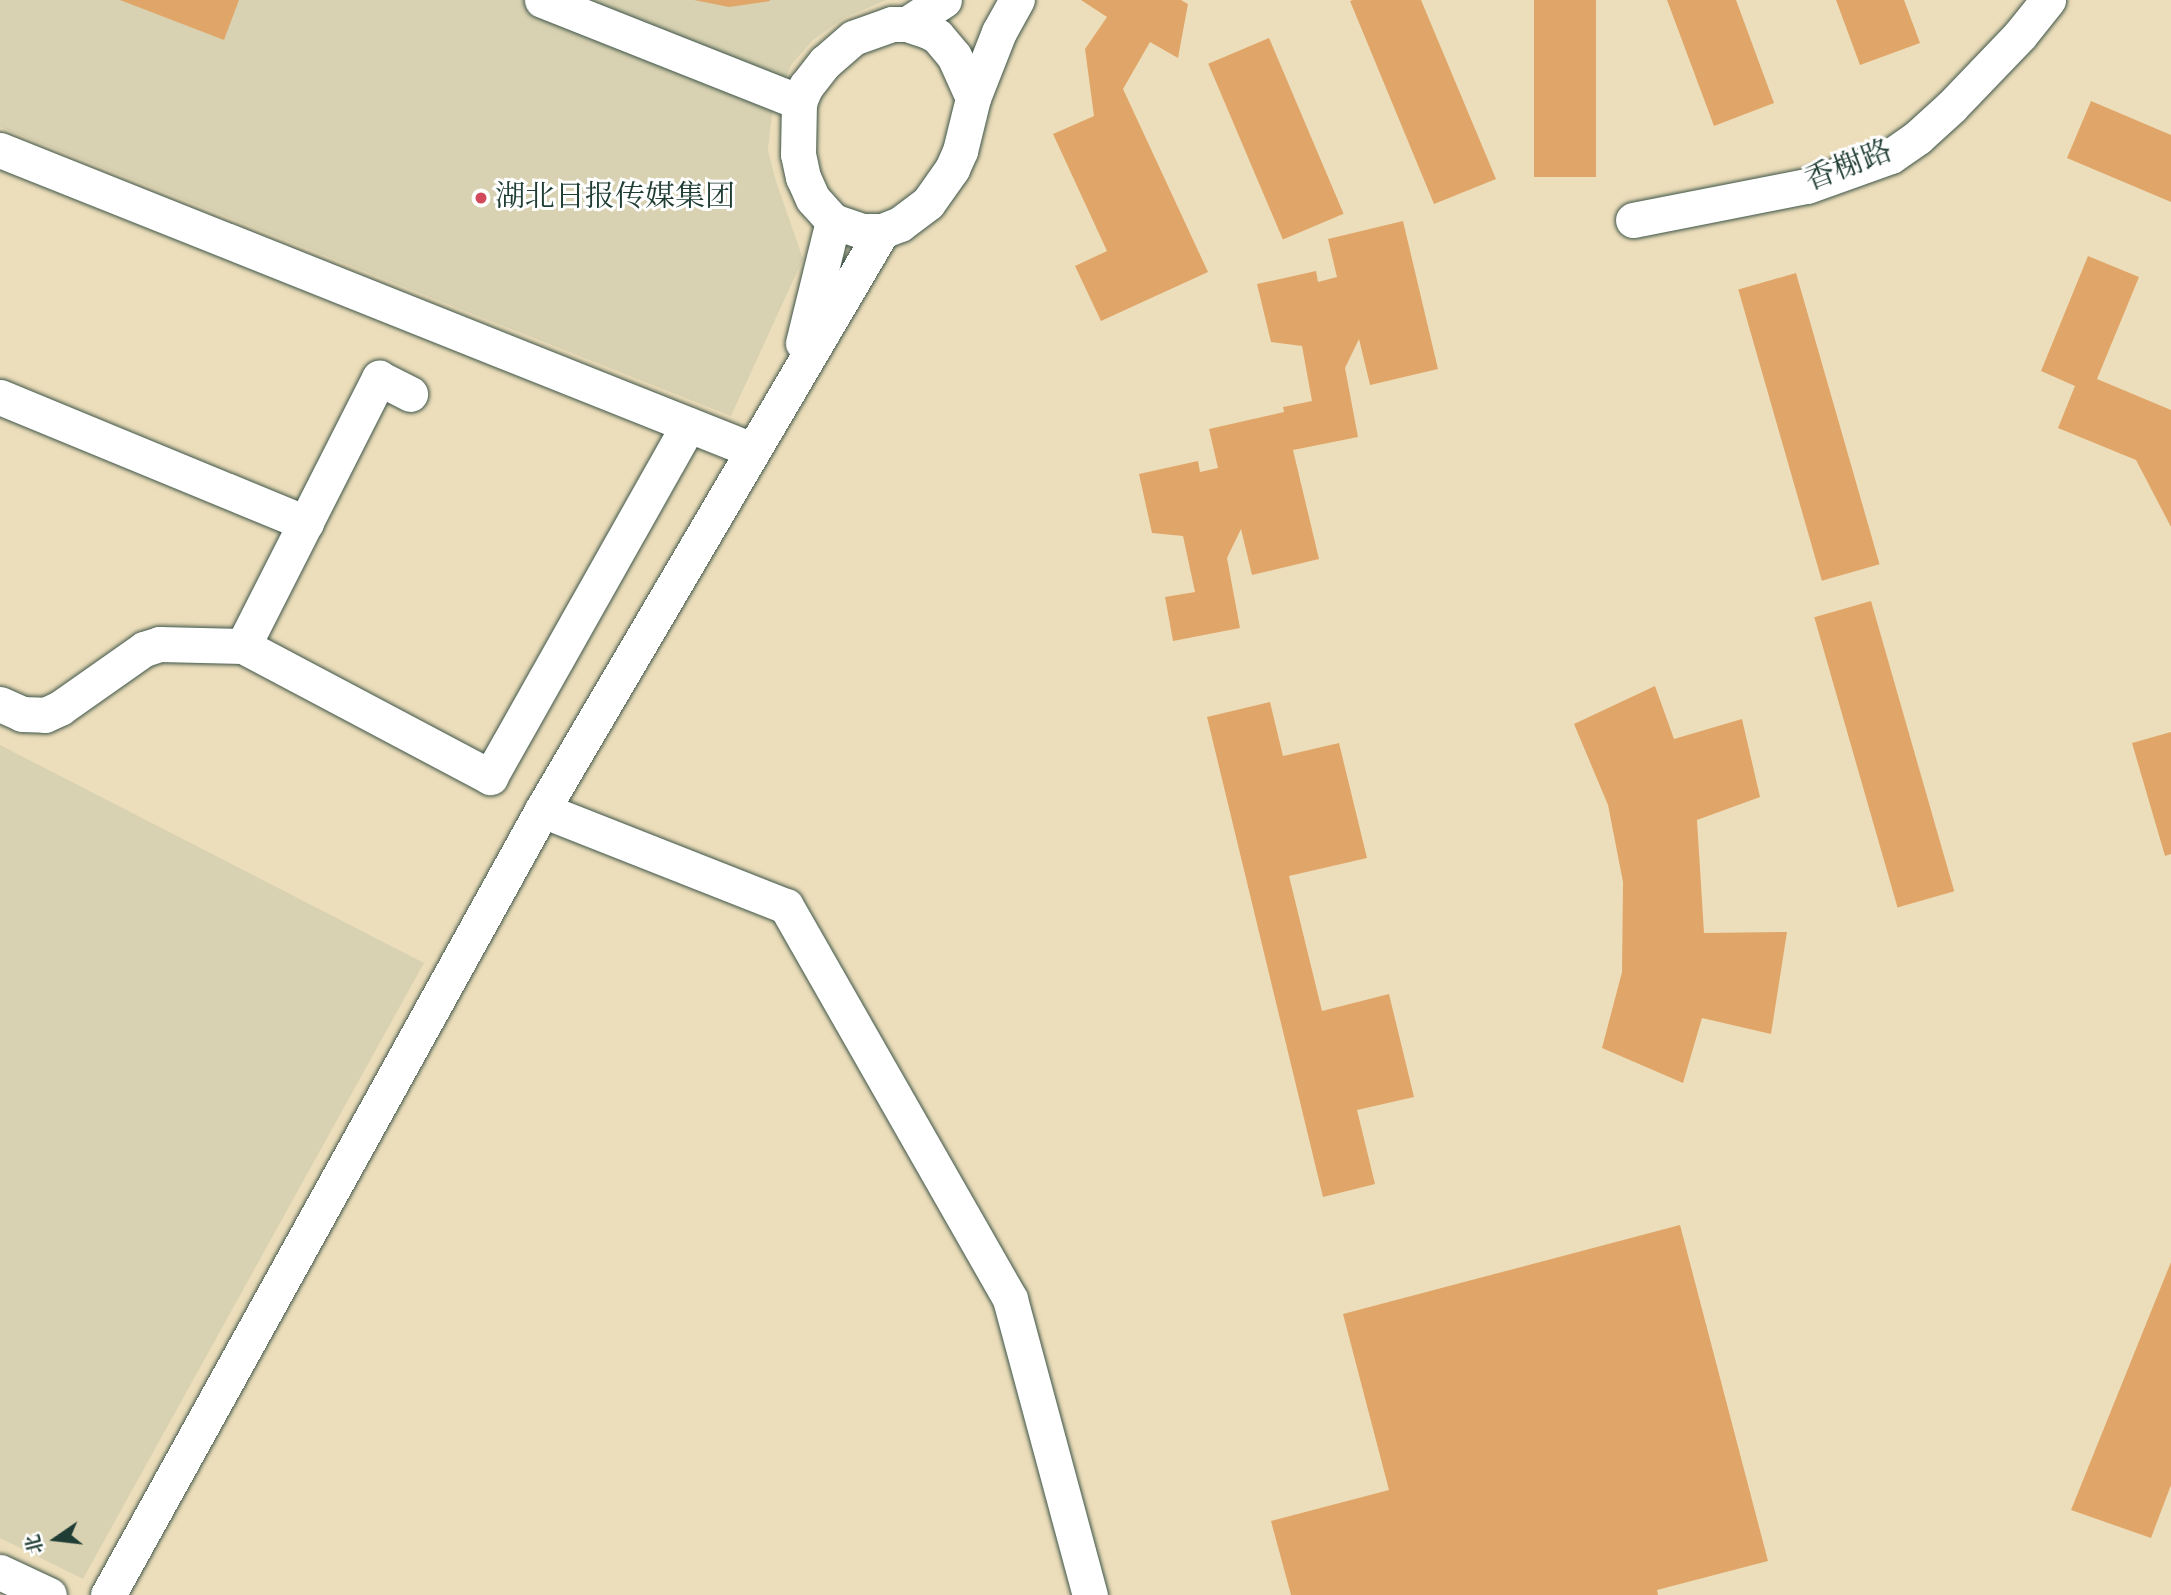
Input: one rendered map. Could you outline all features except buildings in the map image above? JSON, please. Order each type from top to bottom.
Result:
[{"type":"street","points":[[542,0],[799,102]]},
{"type":"street","points":[[944,0],[907,23],[874,29],[853,38],[825,62],[806,86],[799,102],[796,122],[803,177],[813,199],[833,221],[862,231],[883,231],[916,215],[941,187],[960,150],[973,98],[999,32],[1017,0]]},
{"type":"street","points":[[999,32],[1023,0]]},
{"type":"street","name":"香榭路","points":[[1633,220],[1807,186],[1891,156],[1918,137],[1951,107],[2020,35],[2048,0]]},
{"type":"street","points":[[907,23],[928,31],[946,45],[963,73],[973,98]]},
{"type":"street","points":[[0,150],[752,450]]},
{"type":"street","points":[[794,377],[833,221]]},
{"type":"street","points":[[107,1595],[542,810],[794,377],[883,231]]},
{"type":"street","points":[[243,646],[379,378],[411,394]]},
{"type":"street","points":[[0,397],[306,523]]},
{"type":"street","points":[[0,704],[22,715],[45,715],[60,708],[144,649],[159,644],[243,646],[490,777],[688,425]]},
{"type":"street","points":[[542,810],[786,906],[1010,1299],[1090,1595]]},
{"type":"street","points":[[0,1572],[49,1595]]},
{"type":"shaded area","name":"湖北日报传媒集团","points":[[0,0],[886,0],[844,18],[813,40],[791,65],[772,114],[768,150],[803,259],[731,416],[0,127]]},
{"type":"shaded area","points":[[0,745],[424,963],[83,1579],[0,1538]]},
{"type":"place","name":"湖北日报传媒集团","points":[[481,198]]}]
